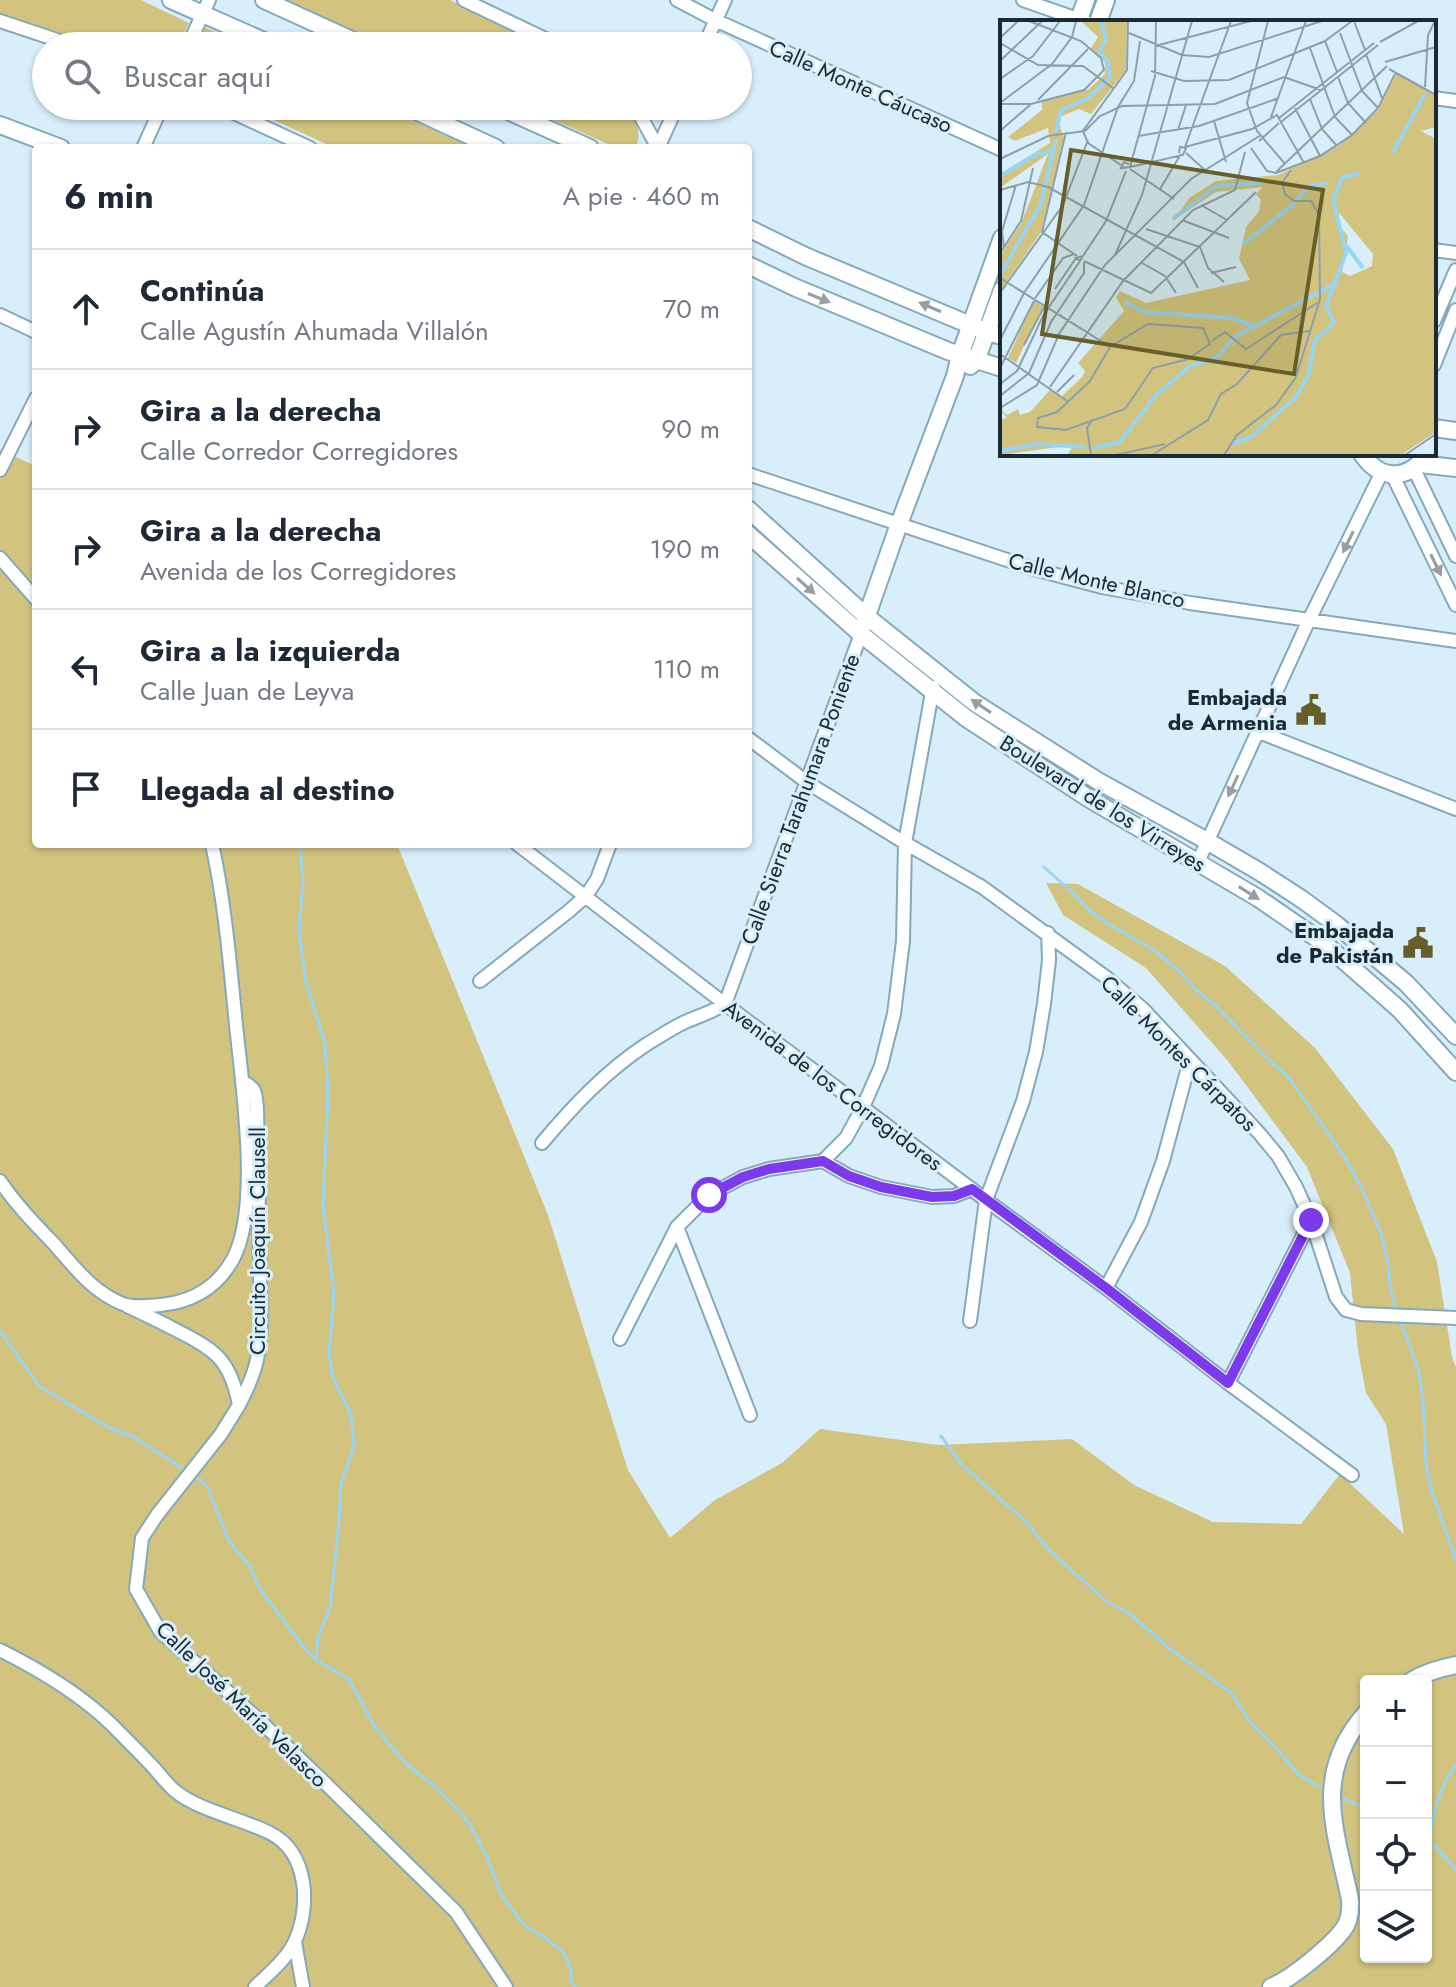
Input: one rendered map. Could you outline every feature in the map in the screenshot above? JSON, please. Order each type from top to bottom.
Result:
[{"type":"street","points":[[171,0],[206,6],[251,32]]},
{"type":"street","points":[[264,0],[334,32]]},
{"type":"street","points":[[464,0],[531,32]]},
{"type":"street","name":"Calle Monte Cáucaso","points":[[677,0],[741,32]]},
{"type":"street","points":[[710,32],[725,0]]},
{"type":"street","points":[[1023,0],[1078,20]]},
{"type":"street","points":[[1081,20],[1086,0]]},
{"type":"street","points":[[1099,20],[1106,0]]},
{"type":"street","points":[[194,32],[206,6]]},
{"type":"street","points":[[0,21],[33,32]]},
{"type":"street","name":"Calle Monte Cáucaso","points":[[752,37],[1000,149]]},
{"type":"street","points":[[1436,98],[1456,101]]},
{"type":"street","points":[[145,144],[156,120]]},
{"type":"street","points":[[249,120],[301,144]]},
{"type":"street","points":[[435,120],[487,144]]},
{"type":"street","points":[[528,120],[581,144]]},
{"type":"street","points":[[643,120],[656,144]]},
{"type":"street","points":[[660,144],[671,120]]},
{"type":"street","points":[[0,125],[50,144]]},
{"type":"street","points":[[752,230],[805,256],[987,331]]},
{"type":"street","name":"Calle Sierra Tarahumara Poniente","points":[[987,331],[1000,250]]},
{"type":"street","points":[[1436,250],[1456,253]]},
{"type":"street","points":[[752,267],[968,358],[1000,367]]},
{"type":"street","points":[[1436,316],[1456,270]]},
{"type":"street","name":"Calle Sierra Tarahumara Poniente","points":[[725,1004],[955,376],[987,331],[1000,295]]},
{"type":"street","points":[[1436,360],[1456,310]]},
{"type":"street","points":[[0,315],[32,330]]},
{"type":"street","points":[[0,470],[32,406]]},
{"type":"street","points":[[1436,428],[1456,431]]},
{"type":"street","points":[[1363,456],[1367,462],[1387,473],[1404,473],[1421,462],[1456,468]]},
{"type":"street","points":[[1421,462],[1456,556]]},
{"type":"street","points":[[1387,473],[1456,605]]},
{"type":"street","points":[[1198,862],[1309,620],[1387,473]]},
{"type":"street","name":"Calle Monte Blanco","points":[[752,475],[1034,569],[1102,587],[1190,603],[1456,641]]},
{"type":"street","name":"Boulevard de los Virreyes","points":[[752,513],[866,616],[975,703],[1098,781],[1260,872],[1337,925],[1406,983],[1456,1036]]},
{"type":"street","name":"Boulevard de los Virreyes","points":[[752,538],[861,634],[966,718],[1076,790],[1292,920],[1336,952],[1400,1010],[1455,1069]]},
{"type":"street","points":[[0,558],[32,594]]},
{"type":"street","points":[[620,1339],[677,1227],[709,1195],[743,1177],[769,1169],[823,1161],[846,1138],[863,1107],[881,1066],[894,1014],[903,941],[905,843],[937,673]]},
{"type":"street","points":[[1259,732],[1456,809]]},
{"type":"street","name":"Calle Montes Cárpatos","points":[[752,741],[808,783],[982,887],[1048,933],[1143,1009],[1278,1156],[1311,1220],[1341,1306],[1361,1314],[1455,1318]]},
{"type":"street","name":"Circuito Joaquín Clausell","points":[[127,1306],[176,1303],[208,1289],[223,1275],[234,1257],[242,1233],[246,1208],[246,1157],[242,1081],[230,960],[213,848]]},
{"type":"street","name":"Avenida de los Corregidores","points":[[522,848],[1352,1475]]},
{"type":"street","points":[[480,981],[586,896],[597,879],[607,848]]},
{"type":"street","points":[[970,1321],[986,1200],[1023,1101],[1036,1052],[1049,960],[1048,933]]},
{"type":"street","points":[[542,1143],[605,1076],[645,1045],[725,1004]]},
{"type":"street","points":[[1106,1288],[1141,1222],[1163,1161],[1190,1060]]},
{"type":"street","name":"Circuito Joaquín Clausell","points":[[239,1405],[254,1377],[261,1326],[257,1108],[253,1087],[242,1081]]},
{"type":"street","points":[[823,1161],[849,1176],[881,1187],[932,1197],[954,1196],[972,1189]]},
{"type":"street","points":[[0,1181],[28,1219],[83,1277],[106,1296],[199,1341],[218,1355],[235,1386],[239,1405]]},
{"type":"street","points":[[1228,1383],[1311,1220]]},
{"type":"street","points":[[677,1227],[750,1415]]},
{"type":"street","name":"Calle José María Velasco","points":[[239,1405],[142,1538],[136,1589],[160,1631],[361,1816],[456,1912],[506,1987]]},
{"type":"street","points":[[0,1650],[44,1672],[99,1714],[174,1790],[189,1800],[271,1833],[284,1842],[296,1860],[303,1879],[304,1911],[295,1942],[255,1987]]},
{"type":"street","points":[[1422,1675],[1456,1665]]},
{"type":"street","points":[[1271,1987],[1330,1944],[1344,1929],[1351,1913],[1331,1808],[1332,1778],[1339,1755],[1360,1720]]},
{"type":"street","points":[[295,1942],[303,1987]]},
{"type":"shaded area","points":[[0,0],[141,0],[189,23],[185,32],[57,32],[0,16]]},
{"type":"shaded area","points":[[282,0],[450,0],[515,32],[354,32]]},
{"type":"shaded area","points":[[274,120],[411,120],[464,144],[326,144]]},
{"type":"shaded area","points":[[554,120],[635,120],[636,144],[608,144]]},
{"type":"shaded area","points":[[0,450],[32,464],[32,848],[399,848],[548,1215],[628,1470],[670,1538],[715,1500],[782,1463],[820,1429],[938,1445],[1072,1439],[1134,1485],[1213,1522],[1301,1524],[1340,1474],[1404,1534],[1386,1424],[1366,1393],[1350,1273],[1307,1167],[1228,1061],[1146,968],[1063,915],[1046,883],[1078,884],[1225,966],[1315,1048],[1393,1149],[1437,1262],[1456,1367],[1456,1987],[0,1987]]},
{"type":"waterway","points":[[300,848],[303,882],[299,930],[306,982],[325,1044],[328,1094],[323,1206],[334,1295],[329,1354],[332,1375],[351,1415],[354,1446],[341,1484],[330,1608],[318,1637],[316,1660]]},
{"type":"waterway","points":[[1044,867],[1090,911],[1157,952],[1289,1078],[1344,1156],[1361,1187],[1381,1233],[1391,1292],[1398,1313]]},
{"type":"waterway","points":[[1400,1320],[1418,1368],[1431,1489],[1456,1560]]},
{"type":"waterway","points":[[0,1331],[39,1386],[106,1426],[132,1436],[188,1472]]},
{"type":"waterway","points":[[941,1436],[962,1465],[1025,1521],[1049,1550],[1107,1602],[1130,1614],[1169,1648],[1231,1693],[1251,1723],[1299,1775],[1320,1787]]},
{"type":"waterway","points":[[194,1476],[207,1486],[230,1543],[250,1566],[259,1588],[316,1660],[349,1679],[375,1727],[405,1763],[437,1788],[469,1823],[502,1896],[524,1925],[563,1952],[575,1987]]},
{"type":"waterway","points":[[1432,1824],[1441,1791],[1456,1765]]},
{"type":"waterway","points":[[1341,1797],[1360,1806]]},
{"type":"waterway","points":[[1432,1843],[1456,1870]]},
{"type":"place","name":"Embajada de Armenia","points":[[1311,710]]},
{"type":"place","name":"Embajada de Pakistán","points":[[1418,943]]},
{"type":"route","points":[[709,1195],[743,1177],[769,1169],[823,1161],[849,1176],[881,1187],[932,1197],[954,1196],[972,1189],[1228,1383],[1311,1220]]}]
